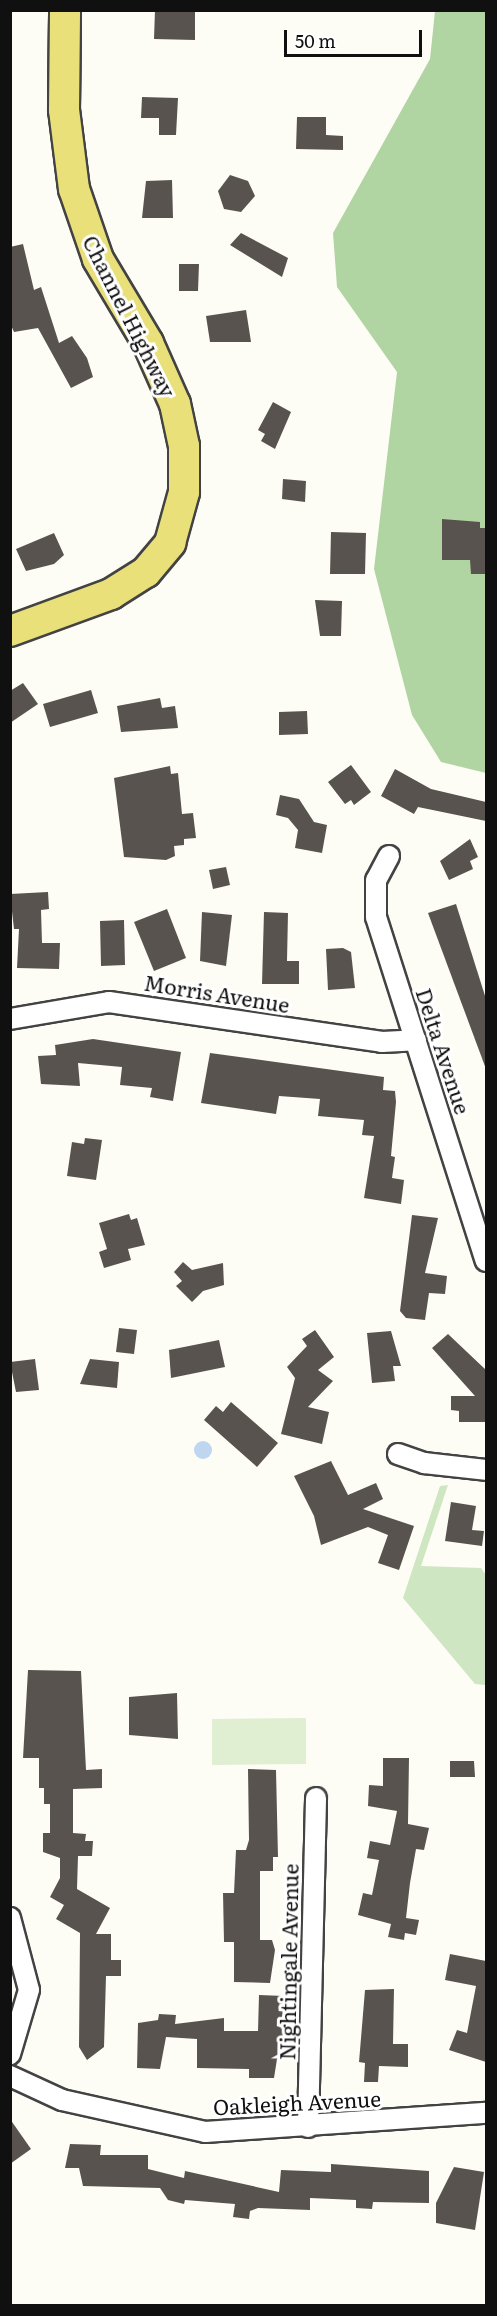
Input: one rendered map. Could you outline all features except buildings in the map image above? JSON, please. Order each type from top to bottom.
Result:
[{"type":"main road","name":"Channel Highway","points":[[10,632],[111,594],[146,572],[170,543],[184,492],[184,446],[175,404],[148,343],[98,259],[74,189],[64,110],[65,10]]},
{"type":"street","name":"Delta Avenue","points":[[389,856],[376,880],[376,917],[486,1261]]},
{"type":"street","name":"Morris Avenue","points":[[10,1019],[109,1002],[382,1042],[416,1040]]},
{"type":"street","points":[[398,1454],[446,1467],[486,1470]]},
{"type":"street","name":"Nightingale Avenue","points":[[308,2127],[315,1798]]},
{"type":"street","points":[[10,1918],[29,1990],[10,2054]]},
{"type":"street","name":"Oakleigh Avenue","points":[[10,2076],[62,2100],[205,2132],[308,2127],[486,2113]]},
{"type":"green space","points":[[435,11],[486,11],[486,773],[441,762],[412,715],[374,569],[397,372],[337,287],[333,233],[430,59]]},
{"type":"green space","points":[[448,1485],[421,1566],[481,1568],[486,1575],[486,1685],[475,1684],[403,1598],[440,1486]]},
{"type":"green space","points":[[306,1718],[306,1764],[212,1765],[212,1719]]},
{"type":"water","points":[[203,1441],[209,1444],[212,1450],[209,1456],[203,1459],[197,1456],[194,1450],[197,1444]]}]
